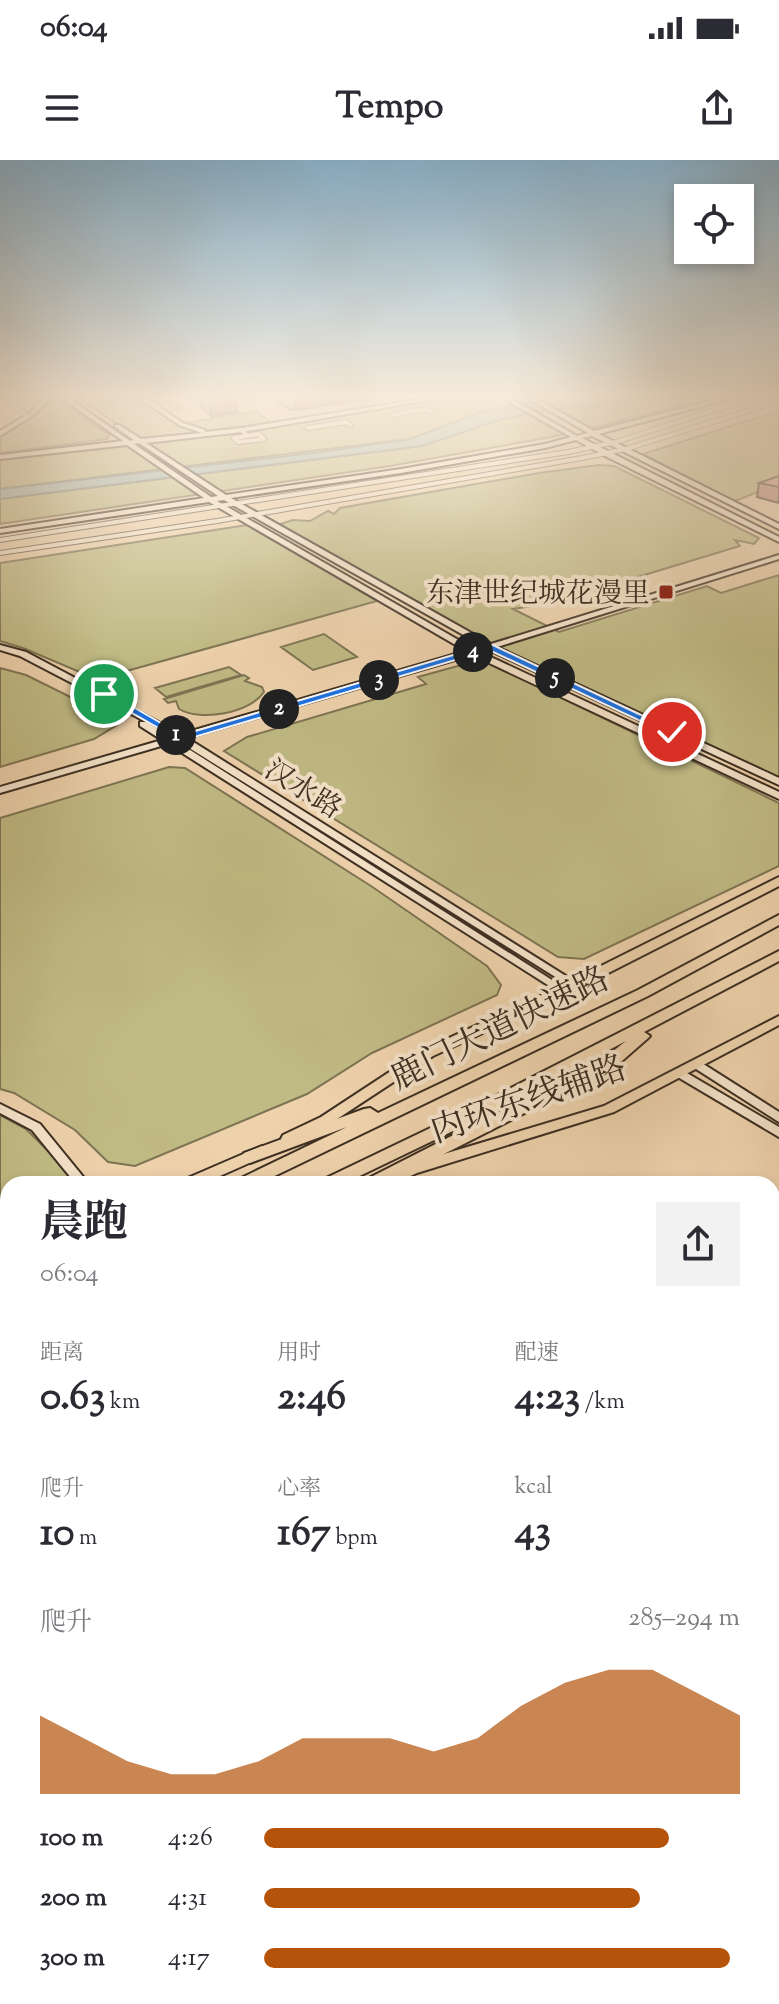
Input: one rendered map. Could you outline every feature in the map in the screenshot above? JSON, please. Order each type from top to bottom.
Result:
[{"type":"highway","name":"鹿门大道快速路","points":[[260,1176],[643,993],[779,919]]},
{"type":"highway","name":"鹿门大道快速路","points":[[344,1176],[666,1016],[779,955]]},
{"type":"highway","points":[[387,1176],[609,1063],[666,1016]]},
{"type":"highway","points":[[250,1157],[371,1113],[460,1069],[537,1044]]},
{"type":"main road","name":"内环东线辅路","points":[[206,1176],[326,1120],[428,1053],[568,988],[779,881]]},
{"type":"main road","name":"内环东线辅路","points":[[397,1176],[609,1109],[779,1020]]},
{"type":"street","points":[[181,480],[473,652],[779,796]]},
{"type":"street","points":[[200,480],[215,498]]},
{"type":"street","points":[[0,540],[86,526],[313,480]]},
{"type":"street","points":[[0,531],[334,480]]},
{"type":"street","points":[[237,504],[396,480]]},
{"type":"street","points":[[0,553],[240,517],[450,480]]},
{"type":"street","points":[[658,480],[779,540]]},
{"type":"street","points":[[684,480],[779,527]]},
{"type":"street","points":[[0,524],[215,498],[237,504],[490,647],[779,782]]},
{"type":"street","points":[[82,518],[94,539]]},
{"type":"street","points":[[0,790],[490,647],[779,557]]},
{"type":"street","name":"汉水路","points":[[0,647],[23,654],[104,694],[568,988]]},
{"type":"street","name":"汉水路","points":[[0,654],[101,699],[175,740]]},
{"type":"street","points":[[697,1064],[779,1118]]},
{"type":"street","points":[[680,1073],[779,1133]]},
{"type":"street","points":[[0,1108],[36,1127],[76,1176]]},
{"type":"shaded area","points":[[0,480],[73,480],[0,489]]},
{"type":"shaded area","points":[[152,480],[181,480],[202,494],[0,524],[0,499]]},
{"type":"shaded area","points":[[199,480],[296,480],[216,492]]},
{"type":"shaded area","points":[[499,480],[642,480],[759,538],[754,544],[735,540],[740,546],[552,603],[513,609],[559,632],[707,586],[721,593],[779,575],[779,782],[490,647],[274,526],[293,520],[310,521],[328,511],[334,514],[340,508]]},
{"type":"shaded area","points":[[693,480],[779,480],[779,483],[732,500]]},
{"type":"shaded area","points":[[247,525],[377,601],[116,674],[82,673],[0,641],[0,563]]},
{"type":"shaded area","points":[[324,634],[357,657],[313,670],[281,647]]},
{"type":"shaded area","points":[[472,662],[489,663],[779,803],[779,866],[584,959],[558,957],[224,751],[247,737],[426,684],[418,677]]},
{"type":"shaded area","points":[[229,667],[241,675],[166,697],[155,688]]},
{"type":"shaded area","points":[[0,668],[26,675],[107,715],[117,725],[94,739],[0,767]]},
{"type":"shaded area","points":[[244,675],[249,678],[245,681],[262,687],[264,692],[237,710],[200,715],[179,709],[176,701],[168,703],[164,699]]},
{"type":"shaded area","points":[[169,767],[185,768],[371,886],[487,966],[501,985],[497,995],[372,1053],[307,1094],[135,1166],[108,1162],[75,1130],[14,1093],[0,1089],[0,818]]},
{"type":"shaded area","points":[[0,1115],[26,1129],[73,1176],[0,1176]]},
{"type":"water","points":[[78,480],[151,480],[0,499],[0,489]]},
{"type":"building","points":[[779,480],[779,487],[759,483]]},
{"type":"place","name":"东津世纪城花漫里","points":[[666,592]]},
{"type":"route","points":[[104,694],[181,738],[490,647],[672,732]]}]
